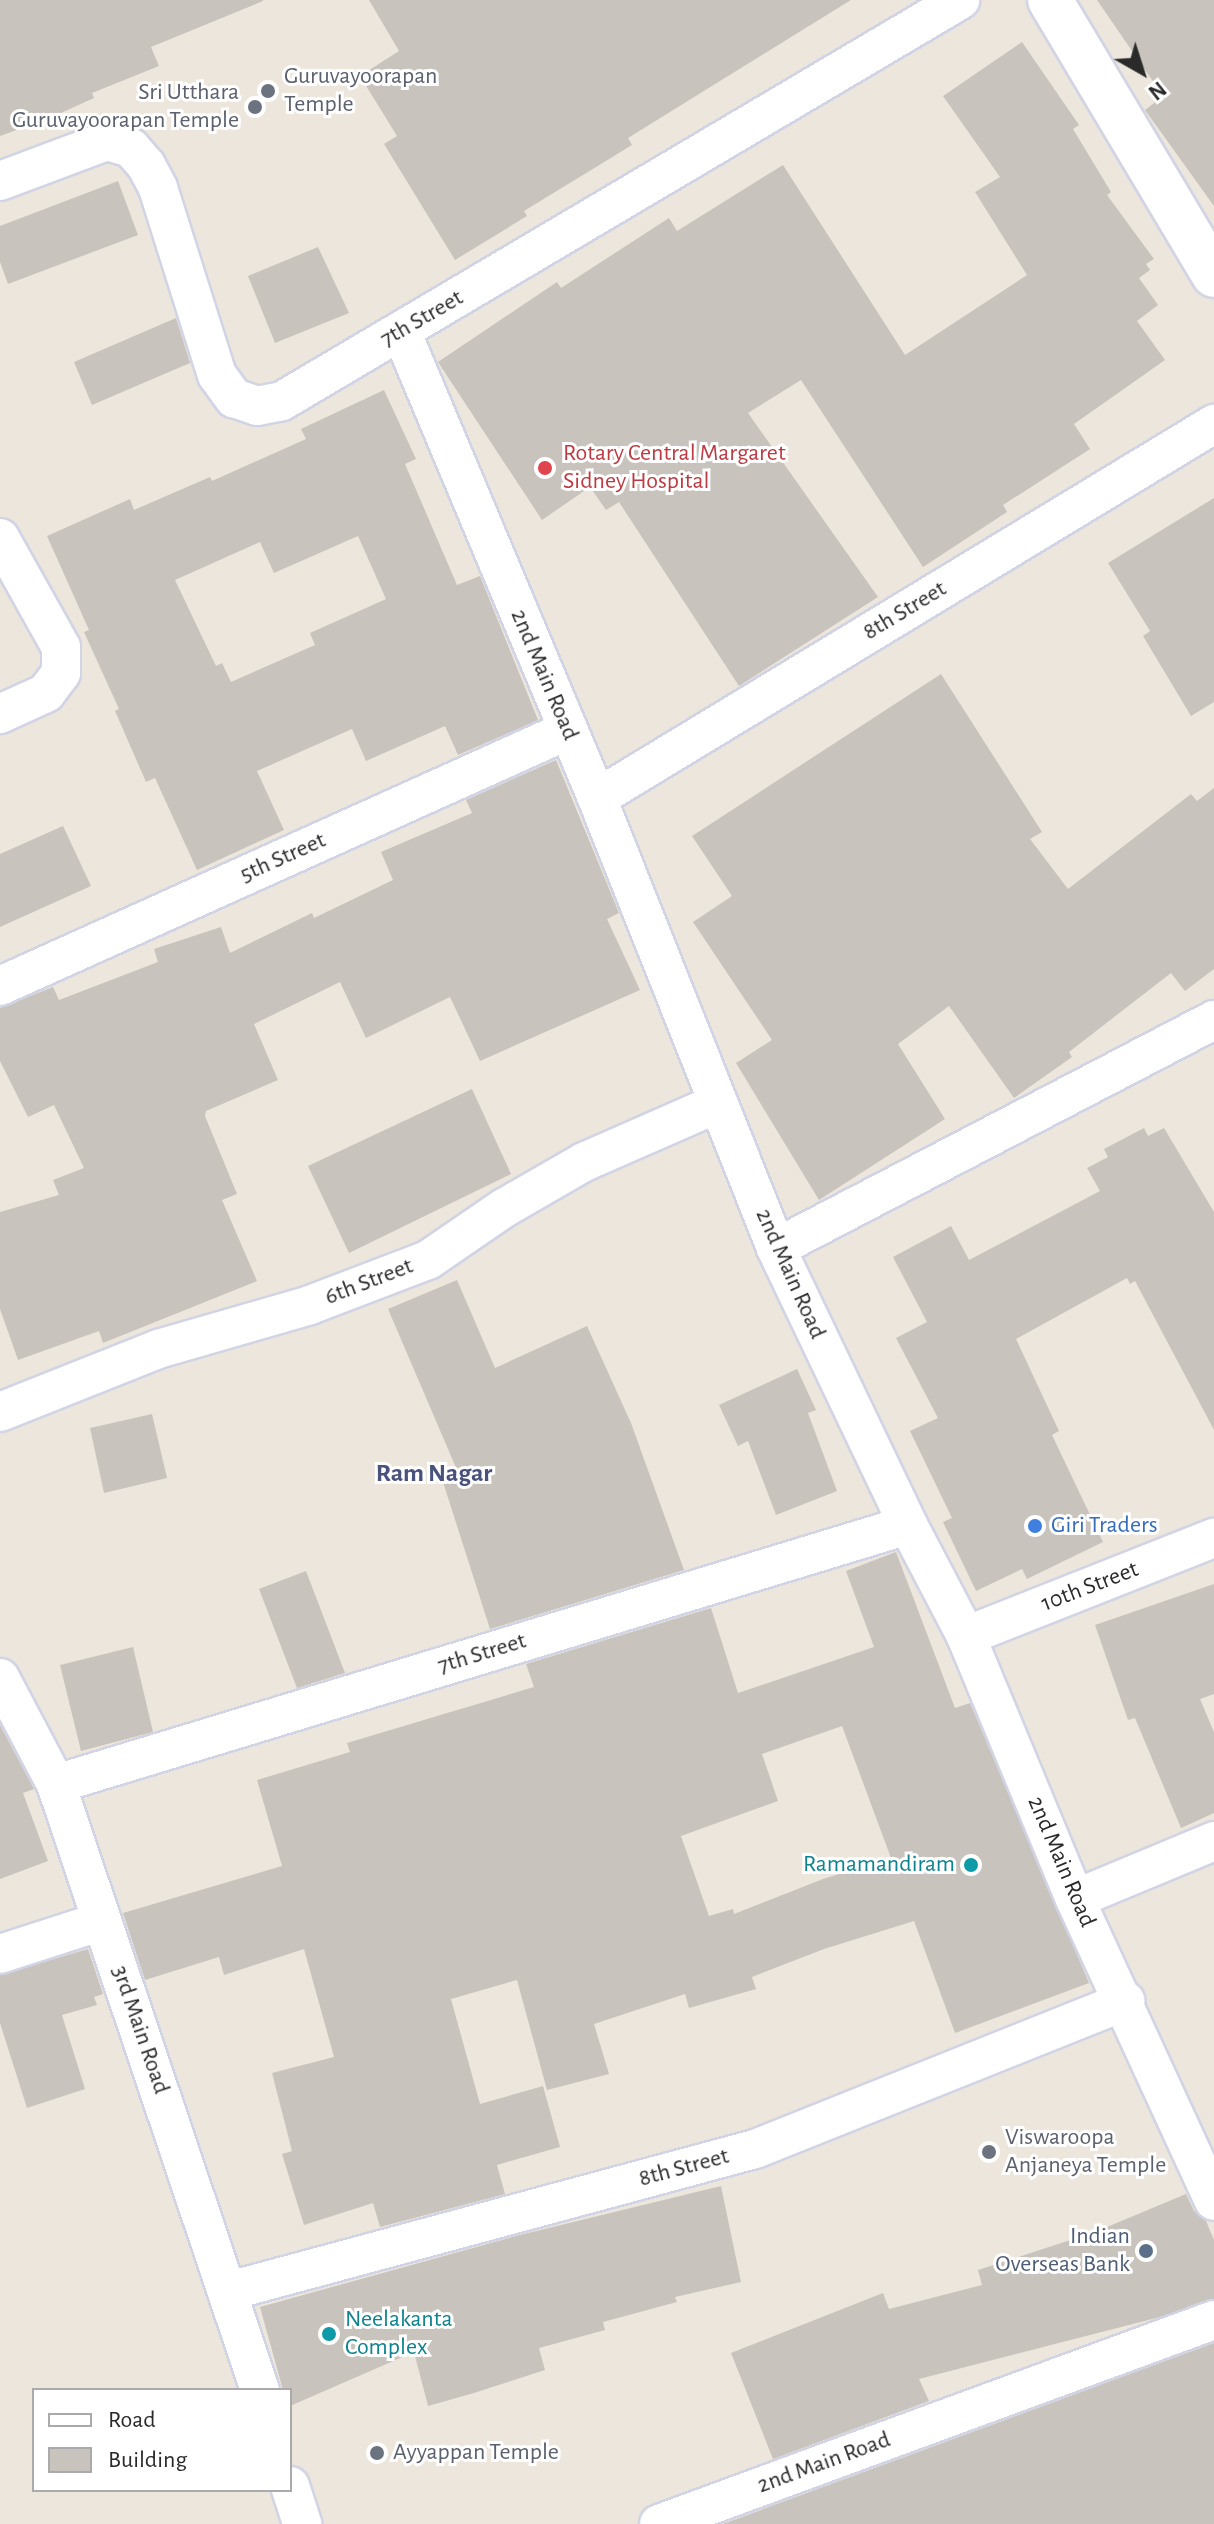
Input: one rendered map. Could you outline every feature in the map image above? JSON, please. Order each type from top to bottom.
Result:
[{"type":"street","name":"7th Street","points":[[0,181],[107,141],[131,148],[146,165],[158,188],[217,375],[234,398],[257,406],[282,401],[960,0]]},
{"type":"street","points":[[1050,0],[1214,275]]},
{"type":"street","name":"2nd Main Road","points":[[401,331],[566,731],[597,798],[716,1104],[776,1248],[908,1525],[966,1636],[1075,1899],[1125,2001],[1214,2201]]},
{"type":"street","name":"8th Street","points":[[597,798],[1214,424]]},
{"type":"street","points":[[0,538],[61,647],[61,673],[46,693],[0,714]]},
{"type":"street","name":"5th Street","points":[[0,986],[566,731]]},
{"type":"street","points":[[776,1248],[1214,1020]]},
{"type":"street","name":"6th Street","points":[[0,1412],[158,1349],[310,1305],[428,1260],[504,1208],[584,1162],[716,1104]]},
{"type":"street","name":"7th Street","points":[[56,1784],[908,1525]]},
{"type":"street","name":"10th Street","points":[[966,1636],[1214,1538]]},
{"type":"street","name":"3rd Main Road","points":[[0,1678],[56,1784],[259,2388]]},
{"type":"street","points":[[1075,1899],[1214,1841]]},
{"type":"street","points":[[0,1954],[102,1921]]},
{"type":"street","name":"8th Street","points":[[229,2291],[755,2149],[1125,2001]]},
{"type":"street","name":"2nd Main Road","points":[[659,2524],[1214,2320]]},
{"type":"street","points":[[292,2492],[302,2524]]},
{"type":"building","points":[[0,0],[263,1],[151,47],[159,66],[92,93],[94,98],[52,117],[0,136]]},
{"type":"building","points":[[369,0],[851,0],[628,138],[632,145],[524,211],[527,216],[455,260],[384,144],[397,136],[360,76],[399,51]]},
{"type":"building","points":[[1097,0],[1214,0],[1214,206],[1145,110],[1163,96]]},
{"type":"building","points":[[1022,42],[1079,125],[1073,129],[1111,192],[1107,195],[1154,259],[1146,264],[1150,270],[1139,278],[1158,305],[1137,321],[1165,360],[1074,424],[1090,449],[1003,505],[1007,512],[923,567],[801,380],[748,413],[878,597],[739,686],[619,502],[606,510],[590,487],[542,520],[438,362],[557,282],[561,288],[669,218],[677,231],[783,165],[905,355],[1027,275],[975,192],[1000,177],[943,96]]},
{"type":"building","points":[[118,181],[138,235],[8,284],[0,262],[0,226]]},
{"type":"building","points":[[318,247],[349,313],[275,343],[248,276]]},
{"type":"building","points":[[176,318],[190,363],[92,405],[74,362]]},
{"type":"building","points":[[384,390],[416,459],[405,464],[457,585],[480,576],[538,720],[458,755],[445,726],[366,761],[352,729],[257,771],[284,830],[197,870],[155,778],[146,782],[115,711],[119,709],[84,632],[89,630],[47,536],[130,499],[134,510],[210,477],[212,481],[306,439],[301,429]],"holes":[[[358,536],[386,599],[310,633],[315,645],[231,682],[222,663],[216,666],[175,580],[260,542],[274,573]]]},
{"type":"building","points":[[1214,498],[1214,702],[1191,716],[1143,636],[1150,631],[1108,563]]},
{"type":"building","points":[[941,674],[1042,832],[1030,839],[1068,889],[1191,794],[1197,801],[1214,788],[1214,969],[1185,991],[1171,973],[1069,1052],[1072,1057],[1014,1098],[949,1006],[898,1044],[945,1119],[819,1200],[736,1063],[772,1040],[693,922],[732,896],[692,836]]},
{"type":"building","points":[[556,760],[619,913],[607,919],[640,990],[480,1061],[450,997],[366,1038],[340,982],[254,1024],[278,1080],[206,1111],[205,1116],[237,1194],[222,1200],[257,1281],[103,1343],[99,1331],[18,1360],[0,1309],[0,1212],[59,1195],[53,1180],[84,1168],[54,1105],[28,1117],[0,1061],[0,1008],[53,987],[59,1000],[158,962],[154,949],[221,927],[230,953],[312,913],[314,918],[393,880],[381,852],[472,813],[466,800]]},
{"type":"building","points":[[63,826],[91,886],[0,927],[0,854]]},
{"type":"building","points":[[472,1089],[511,1174],[349,1253],[308,1166]]},
{"type":"building","points":[[1144,1128],[1148,1136],[1164,1128],[1214,1212],[1214,1430],[1135,1281],[1130,1284],[1127,1278],[1016,1339],[1059,1431],[1052,1435],[1103,1542],[1027,1579],[1022,1569],[976,1591],[943,1522],[952,1518],[910,1431],[938,1418],[896,1338],[927,1322],[893,1257],[951,1226],[969,1260],[1100,1191],[1087,1168],[1108,1157],[1104,1149]]},
{"type":"building","points":[[457,1280],[495,1368],[587,1326],[631,1423],[684,1570],[490,1629],[443,1482],[460,1477],[388,1309]]},
{"type":"building","points":[[797,1369],[816,1410],[808,1413],[837,1491],[776,1515],[748,1441],[738,1446],[719,1405]]},
{"type":"building","points":[[152,1414],[167,1478],[104,1493],[90,1428]]},
{"type":"building","points":[[896,1552],[955,1708],[970,1703],[1089,1983],[955,2033],[914,1921],[824,1949],[752,1977],[756,1989],[689,2008],[685,1994],[594,2024],[609,2074],[547,2090],[517,1980],[451,1999],[480,2104],[543,2086],[560,2147],[497,2165],[505,2194],[380,2227],[373,2203],[304,2225],[282,2154],[292,2151],[272,2073],[334,2057],[304,1949],[224,1975],[219,1957],[145,1980],[123,1913],[282,1866],[257,1780],[350,1752],[347,1743],[534,1687],[526,1664],[711,1608],[738,1693],[874,1647],[846,1571]],"holes":[[[842,1726],[891,1858],[823,1879],[734,1914],[733,1909],[709,1916],[681,1836],[778,1801],[762,1754]]]},
{"type":"building","points":[[306,1571],[345,1673],[297,1688],[259,1589]]},
{"type":"building","points":[[1214,1584],[1214,1694],[1200,1699],[1214,1732],[1214,1813],[1181,1828],[1135,1718],[1128,1720],[1095,1625]]},
{"type":"building","points":[[133,1647],[153,1732],[81,1751],[60,1665]]},
{"type":"building","points":[[0,1725],[34,1789],[23,1793],[48,1861],[0,1879]]},
{"type":"building","points":[[88,1949],[103,1994],[94,1997],[97,2005],[62,2015],[85,2089],[27,2108],[0,2023],[0,1975]]},
{"type":"building","points":[[721,2186],[741,2282],[675,2297],[677,2302],[603,2322],[605,2330],[539,2348],[545,2370],[428,2406],[414,2352],[292,2405],[292,2388],[282,2388],[260,2307],[516,2236]]},
{"type":"building","points":[[1186,2194],[1194,2211],[1206,2221],[1214,2240],[1214,2299],[1160,2317],[919,2379],[929,2401],[773,2459],[731,2353],[883,2293],[889,2309],[982,2285],[978,2270],[1095,2232]]},
{"type":"building","points":[[1214,2343],[1214,2524],[723,2524]]},
{"type":"place","name":"Guruvayoorapan Temple","points":[[268,91]]},
{"type":"place","name":"Sri Utthara Guruvayoorapan Temple","points":[[255,107]]},
{"type":"place","name":"Rotary Central Margaret Sidney Hospital","points":[[545,468]]},
{"type":"place","name":"Giri Traders","points":[[1035,1526]]},
{"type":"place","name":"Ramamandiram","points":[[971,1865]]},
{"type":"place","name":"Viswaroopa Anjaneya Temple","points":[[989,2152]]},
{"type":"place","name":"Indian Overseas Bank","points":[[1146,2251]]},
{"type":"place","name":"Neelakanta Complex","points":[[329,2334]]},
{"type":"place","name":"Ayyappan Temple","points":[[377,2453]]},
{"type":"district","name":"Ram Nagar","points":[[434,1474]]}]
